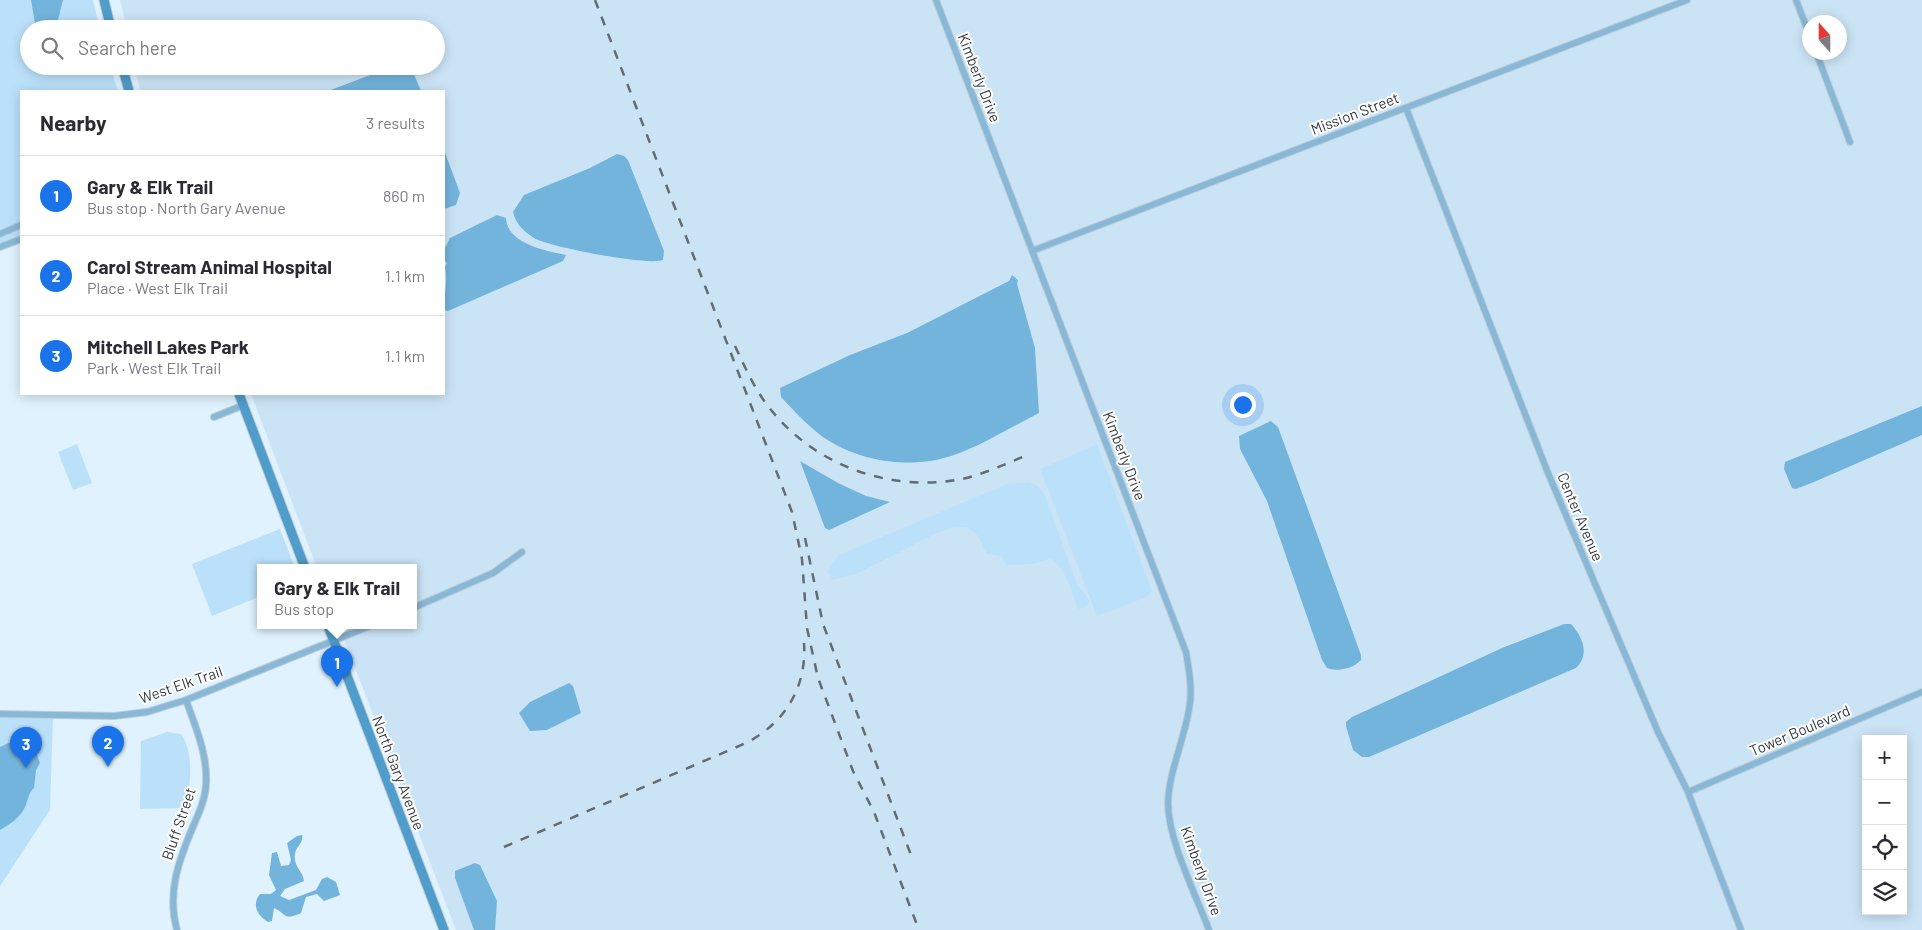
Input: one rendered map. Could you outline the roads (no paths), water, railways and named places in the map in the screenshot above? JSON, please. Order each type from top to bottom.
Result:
[{"type":"street","points":[[104,0],[109,20]]},
{"type":"street","name":"Kimberly Drive","points":[[936,0],[1186,652],[1191,684],[1190,709],[1170,790],[1170,822],[1209,930]]},
{"type":"street","name":"Mission Street","points":[[1032,251],[1687,0]]},
{"type":"street","points":[[1796,0],[1802,15]]},
{"type":"street","points":[[1819,60],[1850,142]]},
{"type":"street","points":[[125,75],[129,90]]},
{"type":"street","name":"Center Avenue","points":[[1406,108],[1548,473],[1658,732],[1688,792],[1741,930]]},
{"type":"street","points":[[0,234],[20,225]]},
{"type":"street","points":[[0,247],[20,239]]},
{"type":"street","points":[[239,395],[303,564]]},
{"type":"street","points":[[214,417],[244,406]]},
{"type":"street","points":[[417,606],[493,573],[522,552]]},
{"type":"street","name":"North Gary Avenue","points":[[329,629],[444,930]]},
{"type":"street","name":"West Elk Trail","points":[[0,714],[114,716],[147,712],[186,700],[363,629]]},
{"type":"street","name":"Tower Boulevard","points":[[1688,792],[1922,692]]},
{"type":"street","name":"Bluff Street","points":[[177,930],[173,913],[174,884],[177,868],[204,800],[206,778],[204,748],[186,700]]},
{"type":"railway","points":[[595,0],[792,512],[802,559],[807,628],[818,678],[853,771],[874,812],[919,930]]},
{"type":"railway","points":[[735,346],[758,392],[786,427],[830,459],[855,470],[880,478],[907,482],[935,482],[971,477],[1030,454]]},
{"type":"railway","points":[[805,538],[823,624],[911,855]]},
{"type":"railway","points":[[504,847],[746,743],[760,735],[772,725],[791,702],[802,674],[804,643]]},
{"type":"place","name":"Gary & Elk Trail","points":[[337,687]]},
{"type":"place","name":"Carol Stream Animal Hospital","points":[[108,767]]},
{"type":"place","name":"Mitchell Lakes Park","points":[[26,768]]}]
